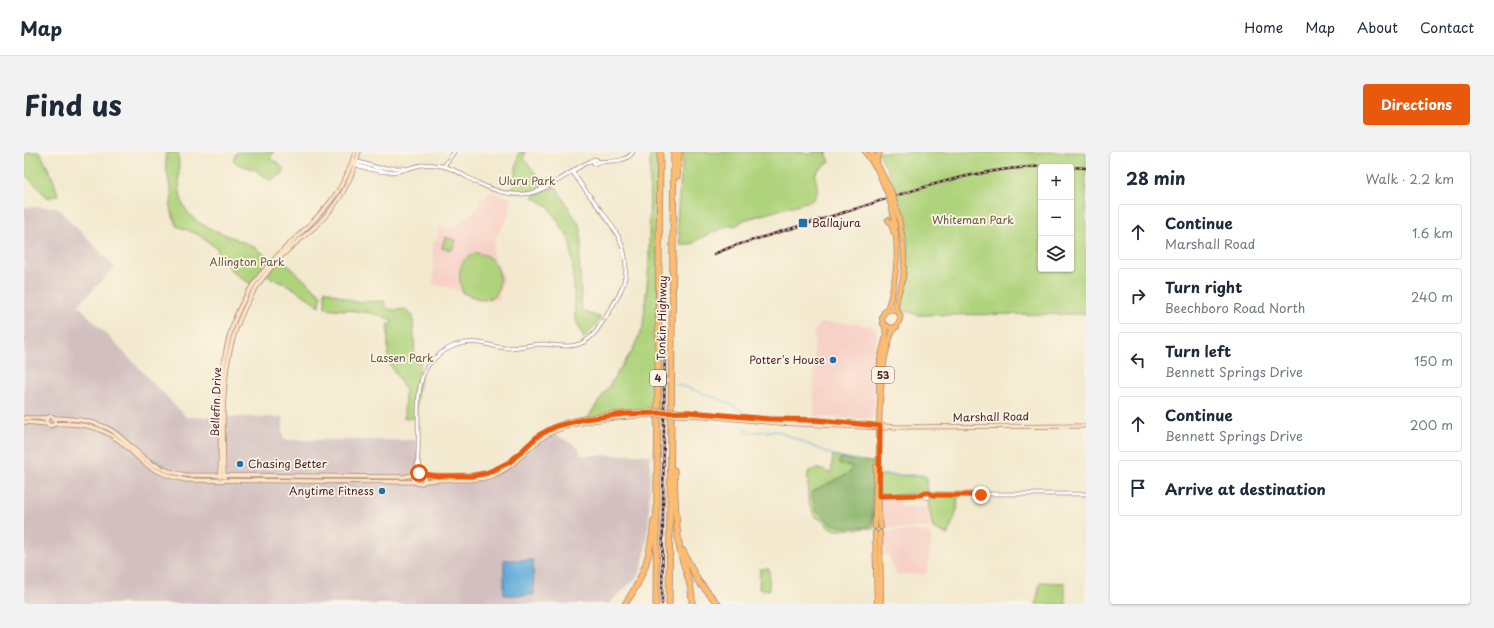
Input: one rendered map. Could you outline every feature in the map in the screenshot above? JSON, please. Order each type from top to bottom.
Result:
[{"type":"highway","name":"Tonkin Highway","points":[[656,604],[660,152]]},
{"type":"highway","name":"Tonkin Highway","points":[[669,604],[674,152]]},
{"type":"highway","points":[[673,221],[679,152]]},
{"type":"highway","points":[[625,604],[641,579],[650,549],[655,504],[658,424]]},
{"type":"highway","points":[[671,424],[680,551],[691,587],[692,604]]},
{"type":"highway","points":[[677,524],[682,546],[690,568],[703,588],[718,604]]},
{"type":"main road","name":"Bellefin Drive","points":[[222,478],[224,466],[225,372],[231,343],[238,321],[260,280],[277,260],[317,225],[335,204],[347,185],[354,162],[355,152]]},
{"type":"main road","name":"Bellefin Drive","points":[[222,478],[220,470],[221,374],[227,342],[235,319],[250,288],[266,268],[325,210],[340,189],[359,152]]},
{"type":"main road","points":[[870,153],[879,152],[877,158],[879,165]]},
{"type":"main road","name":"53","points":[[870,153],[879,165],[901,229],[904,268],[903,279],[895,302],[896,311],[901,318],[897,327],[892,332],[886,355],[879,427]]},
{"type":"main road","name":"53","points":[[870,153],[889,191]]},
{"type":"main road","name":"53","points":[[877,604],[880,360],[886,336],[882,318],[887,310],[897,266],[894,207]]},
{"type":"main road","points":[[888,220],[894,230],[897,266]]},
{"type":"main road","points":[[887,310],[896,311]]},
{"type":"main road","points":[[885,326],[891,328],[897,327]]},
{"type":"main road","name":"Marshall Road","points":[[423,482],[432,480],[471,480],[488,477],[513,465],[538,442],[558,430],[590,422],[652,413]]},
{"type":"main road","name":"Marshall Road","points":[[422,474],[432,476],[466,476],[487,473],[510,462],[539,435],[557,426],[590,418],[652,413],[675,413],[879,427],[1086,426]]},
{"type":"main road","points":[[24,418],[48,418],[51,416],[55,418],[87,421],[103,426],[121,436],[128,445],[148,466],[168,475],[186,480],[222,478],[231,476],[404,476],[416,474],[422,474],[424,478],[423,482],[418,484],[415,482],[222,478],[192,476],[173,473],[158,467],[128,445],[109,434],[90,426],[51,425],[24,422]]},
{"type":"main road","points":[[48,418],[48,424]]},
{"type":"main road","points":[[54,424],[55,418]]},
{"type":"main road","points":[[224,466],[231,476]]},
{"type":"main road","points":[[192,476],[213,474],[220,470]]},
{"type":"main road","points":[[415,482],[413,478],[416,474]]},
{"type":"main road","name":"53","points":[[878,533],[881,604]]},
{"type":"street","points":[[444,166],[454,152]]},
{"type":"street","points":[[354,162],[379,168],[404,168],[427,164],[444,166],[449,167],[485,187],[515,194],[530,194],[541,190],[572,173],[586,163],[593,161],[620,161],[633,152]]},
{"type":"street","points":[[449,159],[449,167]]},
{"type":"street","points":[[416,474],[419,458],[421,383],[428,366],[437,356],[448,348],[469,342],[508,348],[532,344],[576,346],[594,335],[618,296],[625,277],[626,264],[622,247],[602,211],[572,173]]},
{"type":"street","points":[[419,458],[422,474]]},
{"type":"street","points":[[878,496],[922,495],[926,492],[929,495],[1086,494]]},
{"type":"shaded area","points":[[488,192],[511,198],[508,217],[496,237],[492,254],[504,276],[499,300],[480,302],[452,288],[433,285],[433,244],[437,239],[438,226],[452,229],[480,206],[480,200],[486,197]]},
{"type":"shaded area","points":[[24,207],[56,207],[115,267],[78,305],[186,417],[283,417],[283,440],[416,440],[417,450],[420,450],[423,471],[431,475],[478,474],[495,468],[513,457],[540,433],[551,427],[555,434],[580,449],[580,455],[650,455],[649,518],[645,553],[640,573],[608,604],[24,604]]},
{"type":"shaded area","points":[[820,323],[852,323],[871,326],[877,330],[873,419],[814,416],[814,330]]},
{"type":"shaded area","points":[[900,495],[900,507],[929,507],[930,528],[881,528],[879,496]]},
{"type":"shaded area","points":[[922,531],[930,534],[932,540],[926,574],[897,574],[888,555],[880,555],[881,532]]},
{"type":"green space","points":[[24,152],[40,152],[53,179],[58,195],[48,198],[24,174]]},
{"type":"green space","name":"Allington Park","points":[[166,152],[178,152],[181,198],[189,214],[210,228],[248,244],[260,251],[269,259],[250,283],[242,279],[230,269],[219,255],[217,248],[197,234],[177,226],[170,208],[172,197],[166,167]]},
{"type":"green space","points":[[237,152],[274,152],[270,159],[277,162],[283,168],[283,174],[270,180],[255,170],[238,164],[233,160]]},
{"type":"green space","name":"Uluru Park","points":[[519,152],[525,152],[524,159],[537,175],[542,186],[541,188],[523,193],[512,191]]},
{"type":"green space","points":[[650,152],[658,152],[658,412],[587,419],[632,351],[643,327],[649,264]]},
{"type":"green space","points":[[683,152],[805,152],[808,155],[813,152],[828,152],[826,153],[830,162],[819,169],[815,175],[818,191],[813,200],[744,220],[735,226],[730,225],[700,238],[692,244],[680,244],[677,219]]},
{"type":"green space","name":"Whiteman Park","points":[[877,152],[1086,152],[1086,314],[918,315],[903,310],[903,296],[908,272],[908,242],[902,210],[892,179]]},
{"type":"green space","points":[[556,187],[581,228],[581,252],[579,258],[582,311],[601,318],[584,339],[575,318],[573,267],[570,241],[549,207],[532,196]]},
{"type":"green space","points":[[445,237],[455,240],[452,250],[442,248]]},
{"type":"green space","points":[[474,253],[485,255],[490,258],[494,262],[498,271],[499,283],[497,292],[492,297],[483,300],[463,293],[460,282],[460,270],[462,265],[468,256]]},
{"type":"green space","points":[[280,262],[289,266],[321,295],[320,306],[288,285],[266,276]]},
{"type":"green space","name":"Lassen Park","points":[[325,290],[355,302],[384,301],[385,305],[390,309],[406,309],[413,316],[415,362],[421,362],[419,372],[421,378],[417,392],[416,418],[404,418],[405,389],[388,361],[388,325],[392,323],[391,320],[375,314],[359,311],[325,308]]},
{"type":"green space","points":[[134,441],[137,442],[137,445],[152,459],[165,466],[163,468],[149,460],[134,446]]},
{"type":"green space","points":[[833,455],[861,461],[876,462],[874,528],[838,530],[828,527],[822,520],[815,517],[808,500],[808,472],[813,469],[818,469],[831,473]]},
{"type":"green space","points":[[841,458],[873,462],[872,525],[867,527],[843,527],[829,523],[825,517],[816,511],[811,492],[849,473],[852,466],[840,465],[838,462]]},
{"type":"green space","points":[[879,475],[925,476],[927,479],[928,493],[879,496]]},
{"type":"green space","points":[[958,495],[957,510],[948,535],[933,528],[928,502],[929,496]]},
{"type":"green space","points":[[760,569],[769,569],[769,590],[759,589]]},
{"type":"green space","points":[[1040,582],[1065,583],[1065,601],[1068,604],[1036,604]]},
{"type":"water","points":[[504,560],[533,560],[534,595],[504,595]]},
{"type":"waterway","points":[[650,376],[656,378]]},
{"type":"waterway","points":[[676,384],[722,400],[742,411],[743,415]]},
{"type":"waterway","points":[[745,428],[747,432],[778,431],[833,455],[861,461]]},
{"type":"waterway","points":[[883,475],[922,475],[927,479],[927,486]]},
{"type":"railway","points":[[714,254],[731,247],[912,191],[969,176],[997,170],[1026,167],[1056,166],[1086,168]]},
{"type":"railway","points":[[662,604],[665,331]]},
{"type":"place","name":"Ballajura","points":[[803,223]]},
{"type":"place","name":"Potter's House","points":[[833,360]]},
{"type":"place","name":"Chasing Better","points":[[240,464]]},
{"type":"place","name":"Anytime Fitness","points":[[382,491]]},
{"type":"route","points":[[419,473],[432,476],[476,476],[497,470],[514,458],[539,435],[562,424],[590,418],[625,414],[679,411],[728,414],[768,419],[817,420],[880,426],[879,496],[920,495],[926,492],[934,495],[981,495]]}]
